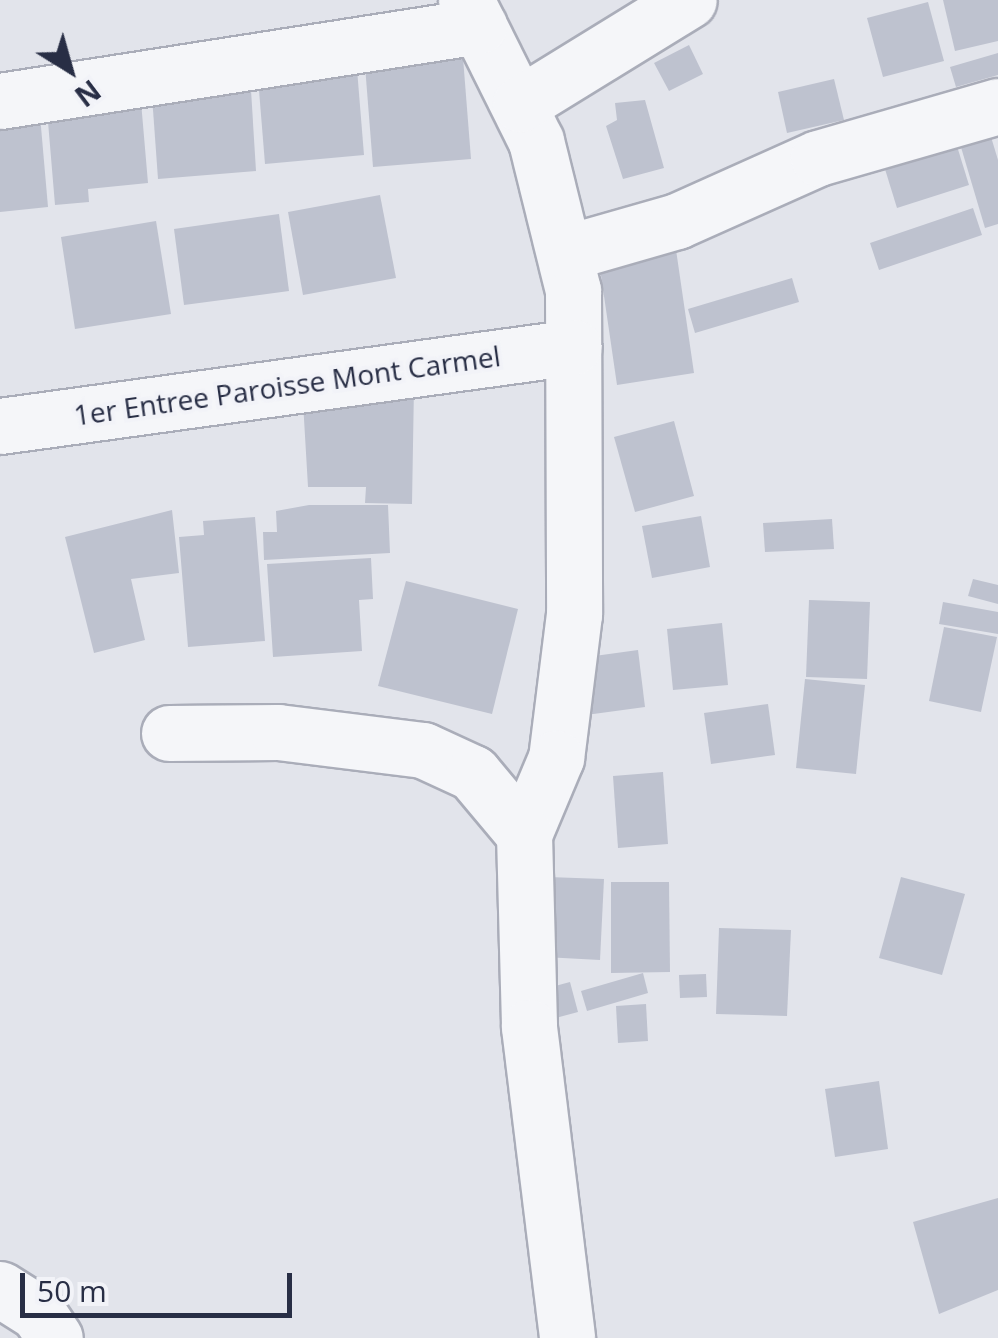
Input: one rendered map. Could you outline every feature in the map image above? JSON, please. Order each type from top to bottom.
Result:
[{"type":"street","points":[[520,104],[690,0]]},
{"type":"street","points":[[0,102],[473,13],[520,104],[569,252],[580,494],[567,692],[556,758],[524,834],[529,1028],[567,1338]]},
{"type":"street","points":[[569,252],[677,221],[818,158],[998,106]]},
{"type":"street","name":"1er Entree Paroisse Mont Carmel","points":[[0,426],[574,347]]},
{"type":"street","points":[[169,733],[278,732],[423,750],[473,773],[524,834]]},
{"type":"street","points":[[0,1290],[38,1313],[56,1338]]},
{"type":"building","points":[[943,0],[998,0],[998,41],[955,51]]},
{"type":"building","points":[[928,2],[944,61],[883,77],[867,18]]},
{"type":"building","points":[[462,45],[471,159],[373,167],[364,53]]},
{"type":"building","points":[[689,45],[703,74],[669,91],[654,63]]},
{"type":"building","points":[[998,53],[998,75],[956,87],[950,67]]},
{"type":"building","points":[[357,69],[364,155],[265,164],[258,78]]},
{"type":"building","points":[[250,74],[256,171],[158,179],[151,82]]},
{"type":"building","points":[[834,79],[844,120],[787,133],[778,92]]},
{"type":"building","points":[[140,90],[148,183],[88,189],[89,202],[55,205],[46,98]]},
{"type":"building","points":[[645,100],[664,168],[623,179],[606,126],[617,120],[615,103]]},
{"type":"building","points":[[39,104],[48,207],[0,212],[0,107]]},
{"type":"building","points":[[985,117],[998,160],[998,224],[985,228],[955,127]]},
{"type":"building","points":[[952,130],[969,185],[897,208],[880,153]]},
{"type":"building","points":[[380,195],[396,278],[303,295],[288,212]]},
{"type":"building","points":[[973,208],[982,235],[879,270],[870,243]]},
{"type":"building","points":[[279,214],[289,291],[184,305],[174,229]]},
{"type":"building","points":[[156,221],[171,314],[75,329],[61,237]]},
{"type":"building","points":[[674,236],[694,373],[617,385],[597,248]]},
{"type":"building","points":[[792,278],[799,302],[695,333],[688,309]]},
{"type":"building","points":[[302,385],[414,386],[412,504],[365,503],[366,487],[308,487]]},
{"type":"building","points":[[674,421],[694,496],[635,512],[614,437]]},
{"type":"building","points":[[309,505],[388,505],[390,553],[264,560],[263,532],[277,532],[276,511]]},
{"type":"building","points":[[172,510],[179,573],[131,579],[145,640],[94,653],[65,537]]},
{"type":"building","points":[[701,516],[710,567],[652,578],[642,526]]},
{"type":"building","points":[[255,517],[265,641],[188,647],[179,537],[204,535],[203,521]]},
{"type":"building","points":[[832,519],[834,549],[765,552],[763,523]]},
{"type":"building","points":[[371,558],[373,599],[359,600],[362,651],[273,657],[267,564]]},
{"type":"building","points":[[973,579],[998,585],[998,604],[968,596]]},
{"type":"building","points":[[406,581],[518,609],[492,714],[378,686]]},
{"type":"building","points":[[809,600],[870,602],[867,679],[806,677]]},
{"type":"building","points":[[943,602],[998,612],[998,634],[939,624]]},
{"type":"building","points":[[722,623],[728,685],[673,690],[667,629]]},
{"type":"building","points":[[944,627],[997,637],[981,712],[929,701]]},
{"type":"building","points":[[638,650],[645,707],[586,715],[580,658]]},
{"type":"building","points":[[805,679],[865,685],[856,774],[796,768]]},
{"type":"building","points":[[768,704],[775,755],[711,764],[704,713]]},
{"type":"building","points":[[663,772],[668,844],[618,848],[613,776]]},
{"type":"building","points":[[548,877],[604,879],[600,960],[544,957]]},
{"type":"building","points":[[901,877],[965,894],[942,975],[879,958]]},
{"type":"building","points":[[611,882],[669,882],[670,972],[611,973]]},
{"type":"building","points":[[719,928],[791,930],[787,1016],[716,1014]]},
{"type":"building","points":[[643,973],[648,993],[587,1011],[581,991]]},
{"type":"building","points":[[706,974],[707,997],[680,998],[679,975]]},
{"type":"building","points":[[570,982],[578,1012],[537,1023],[529,993]]},
{"type":"building","points":[[646,1004],[648,1041],[618,1043],[616,1006]]},
{"type":"building","points":[[879,1081],[888,1149],[835,1157],[825,1089]]},
{"type":"building","points":[[998,1198],[998,1290],[939,1314],[913,1222]]}]
